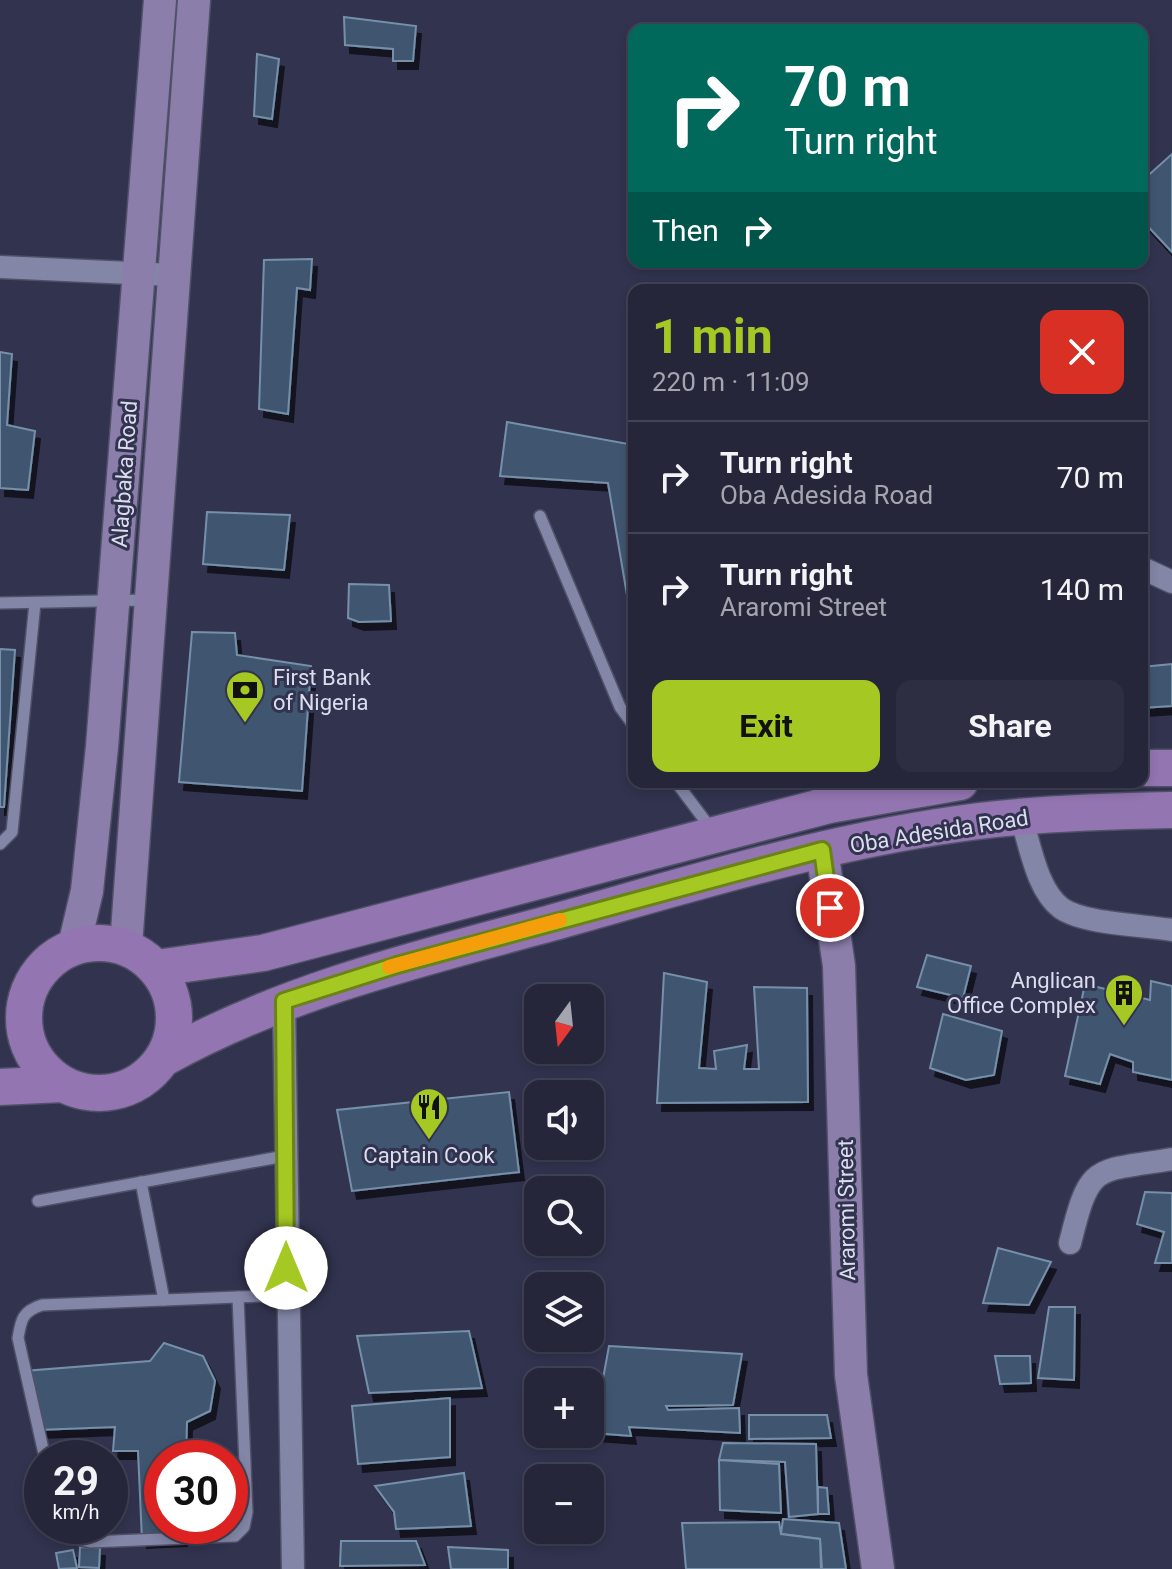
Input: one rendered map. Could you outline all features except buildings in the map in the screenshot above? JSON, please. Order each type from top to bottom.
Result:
[{"type":"main road","name":"Alagbaka Road","points":[[74,946],[87,891],[115,598],[136,271],[160,0]]},
{"type":"main road","name":"Alagbaka Road","points":[[126,946],[148,600],[194,0]]},
{"type":"main road","points":[[1148,768],[1172,768]]},
{"type":"main road","name":"Oba Adesida Road","points":[[157,968],[263,953],[620,862],[825,794],[892,788]]},
{"type":"main road","name":"Oba Adesida Road","points":[[164,1058],[220,1028],[284,1001],[397,965],[822,850],[976,821],[1071,812],[1172,810]]},
{"type":"main road","name":"Araromi Street","points":[[822,850],[839,966],[851,1375],[878,1569]]},
{"type":"main road","points":[[0,998],[36,975],[53,957],[74,946],[100,942],[126,946],[157,968],[173,996],[175,1028],[164,1058],[149,1076],[130,1088],[107,1093],[84,1092],[62,1084],[39,1064],[25,1036],[24,1004],[36,975]]},
{"type":"main road","points":[[0,1087],[62,1084]]},
{"type":"street","points":[[0,267],[173,275]]},
{"type":"street","points":[[1148,571],[1172,582]]},
{"type":"street","points":[[1021,817],[1039,874],[1059,907],[1075,915],[1172,930]]},
{"type":"street","points":[[284,1001],[286,1295],[293,1569]]},
{"type":"street","points":[[1070,1243],[1083,1192],[1097,1174],[1172,1159]]},
{"type":"lane","points":[[540,516],[620,707],[628,718]]},
{"type":"lane","points":[[0,603],[115,598],[148,600]]},
{"type":"lane","points":[[0,844],[12,832],[35,603]]},
{"type":"lane","points":[[681,788],[715,833]]},
{"type":"lane","points":[[38,1201],[285,1156]]},
{"type":"lane","points":[[141,1182],[164,1300]]},
{"type":"lane","points":[[41,1440],[18,1338],[21,1319],[29,1309],[42,1305],[286,1295]]},
{"type":"lane","points":[[128,1540],[235,1536],[244,1527],[247,1512],[238,1297]]},
{"type":"slow traffic","points":[[389,967],[560,920]]},
{"type":"place","name":"First Bank of Nigeria","points":[[245,724]]},
{"type":"place","name":"Anglican Office Complex","points":[[1124,1027]]},
{"type":"place","name":"Captain Cook","points":[[429,1141]]},
{"type":"route","points":[[286,1268],[284,1001],[397,965],[822,850],[830,908]]}]
